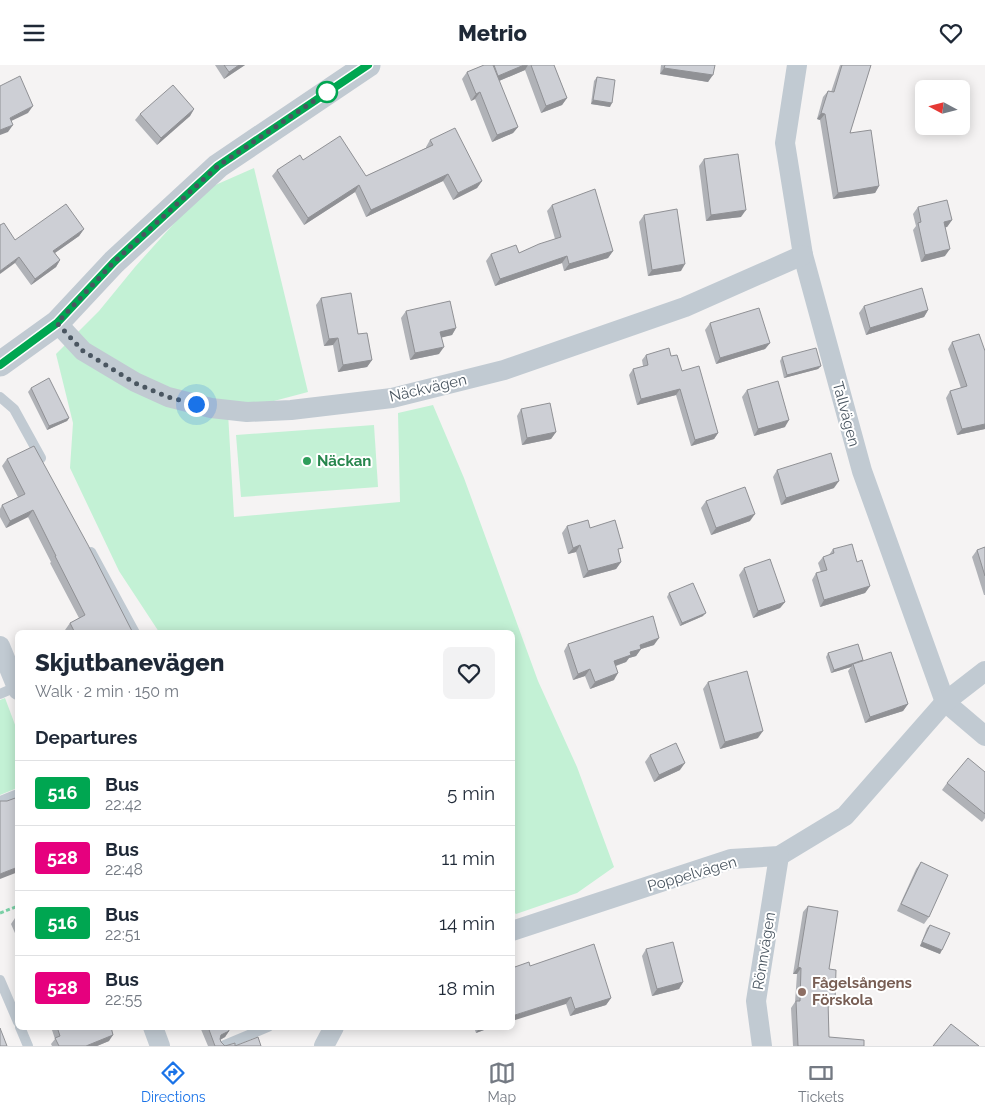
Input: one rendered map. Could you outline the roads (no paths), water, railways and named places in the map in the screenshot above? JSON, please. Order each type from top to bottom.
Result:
[{"type":"street","points":[[0,365],[57,323],[114,262],[218,166],[368,65]]},
{"type":"street","name":"Tallvägen","points":[[797,65],[785,143],[803,255],[862,471],[945,702],[985,736]]},
{"type":"street","name":"Näckvägen","points":[[57,323],[83,351],[135,383],[168,397],[210,408],[246,412],[291,410],[392,398],[504,370],[685,307],[803,255]]},
{"type":"street","points":[[0,646],[11,690]]},
{"type":"street","name":"Poppelvägen","points":[[515,930],[731,859],[779,856],[845,817],[945,702],[985,671]]},
{"type":"street","name":"Rönnvägen","points":[[762,1046],[756,1001],[779,856]]},
{"type":"street","points":[[154,1030],[160,1046]]},
{"type":"street","points":[[324,1046],[332,1030]]},
{"type":"lane","points":[[0,397],[14,409],[47,469]]},
{"type":"lane","points":[[88,547],[133,630]]},
{"type":"lane","points":[[0,801],[15,794]]},
{"type":"lane","points":[[0,980],[15,1015]]},
{"type":"lane","points":[[21,1030],[28,1046]]},
{"type":"lane","points":[[222,1046],[261,1030]]},
{"type":"place","name":"Näckan","points":[[307,461]]},
{"type":"place","name":"Fågelsångens Förskola","points":[[802,992]]}]
